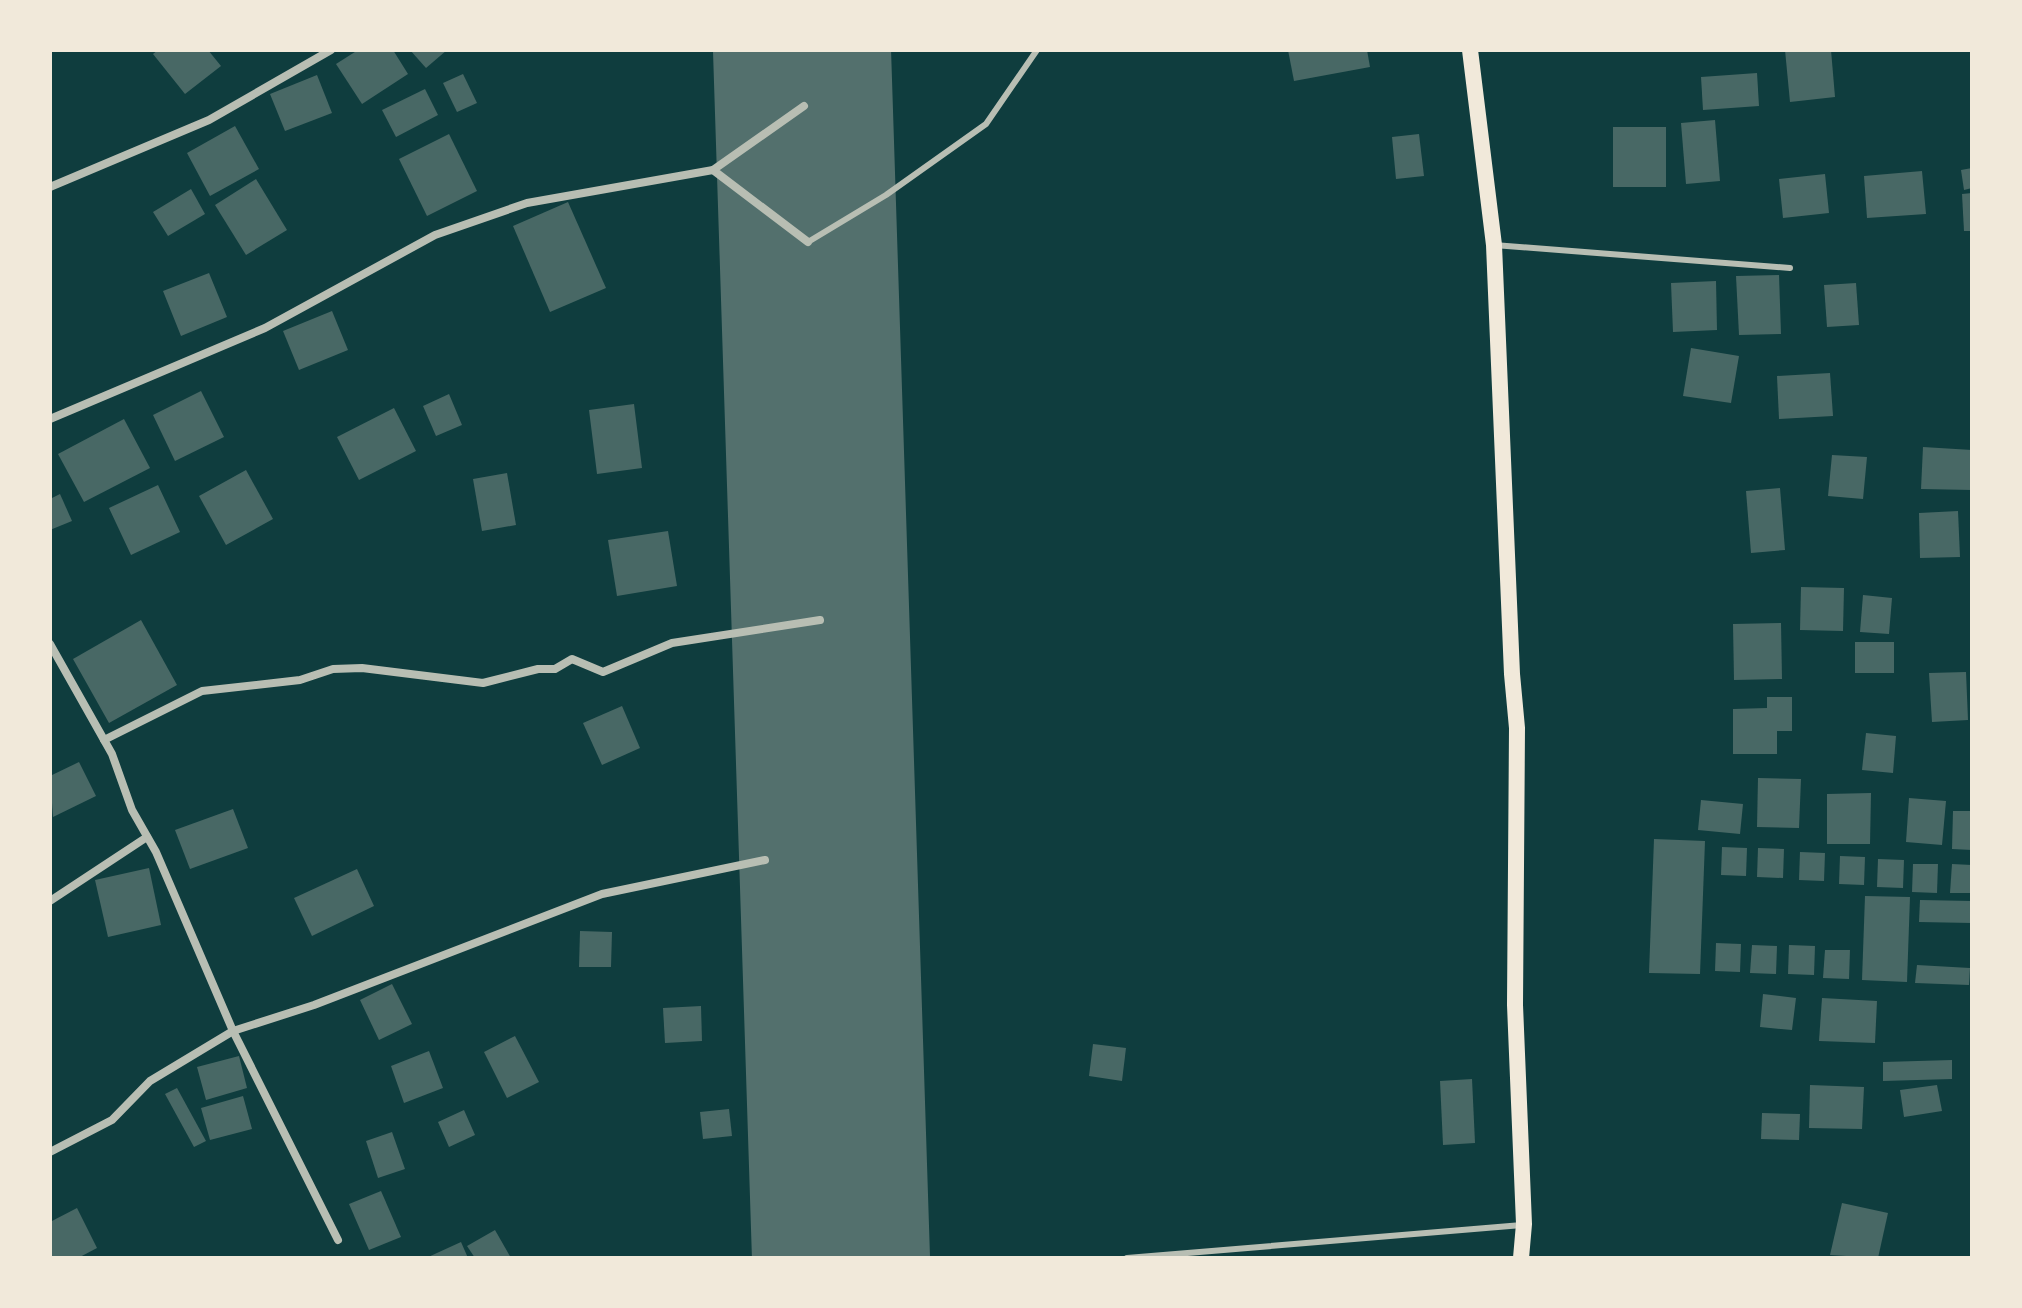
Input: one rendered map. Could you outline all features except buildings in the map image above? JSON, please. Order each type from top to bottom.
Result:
[{"type":"main road","points":[[1470,50],[1494,245],[1512,674],[1517,728],[1515,1005],[1524,1224],[1521,1258]]},
{"type":"street","points":[[50,187],[209,120],[331,50]]},
{"type":"street","points":[[50,419],[265,328],[435,235],[527,203],[713,170],[804,106]]},
{"type":"street","points":[[713,170],[808,242]]},
{"type":"street","points":[[104,740],[194,693],[300,680],[333,669],[362,668],[483,683],[538,669],[555,669],[572,659],[603,672],[672,643],[820,620]]},
{"type":"street","points":[[50,644],[104,740],[132,810],[147,837],[233,1031],[338,1240]]},
{"type":"street","points":[[50,901],[147,837]]},
{"type":"street","points":[[50,1152],[112,1120],[150,1081],[233,1031],[314,1005],[602,894],[765,860]]},
{"type":"lane","points":[[808,242],[886,195],[986,124],[1037,50]]},
{"type":"lane","points":[[1494,245],[1790,268]]},
{"type":"lane","points":[[1127,1258],[1524,1224]]},
{"type":"runway","points":[[802,50],[841,1258]]}]
